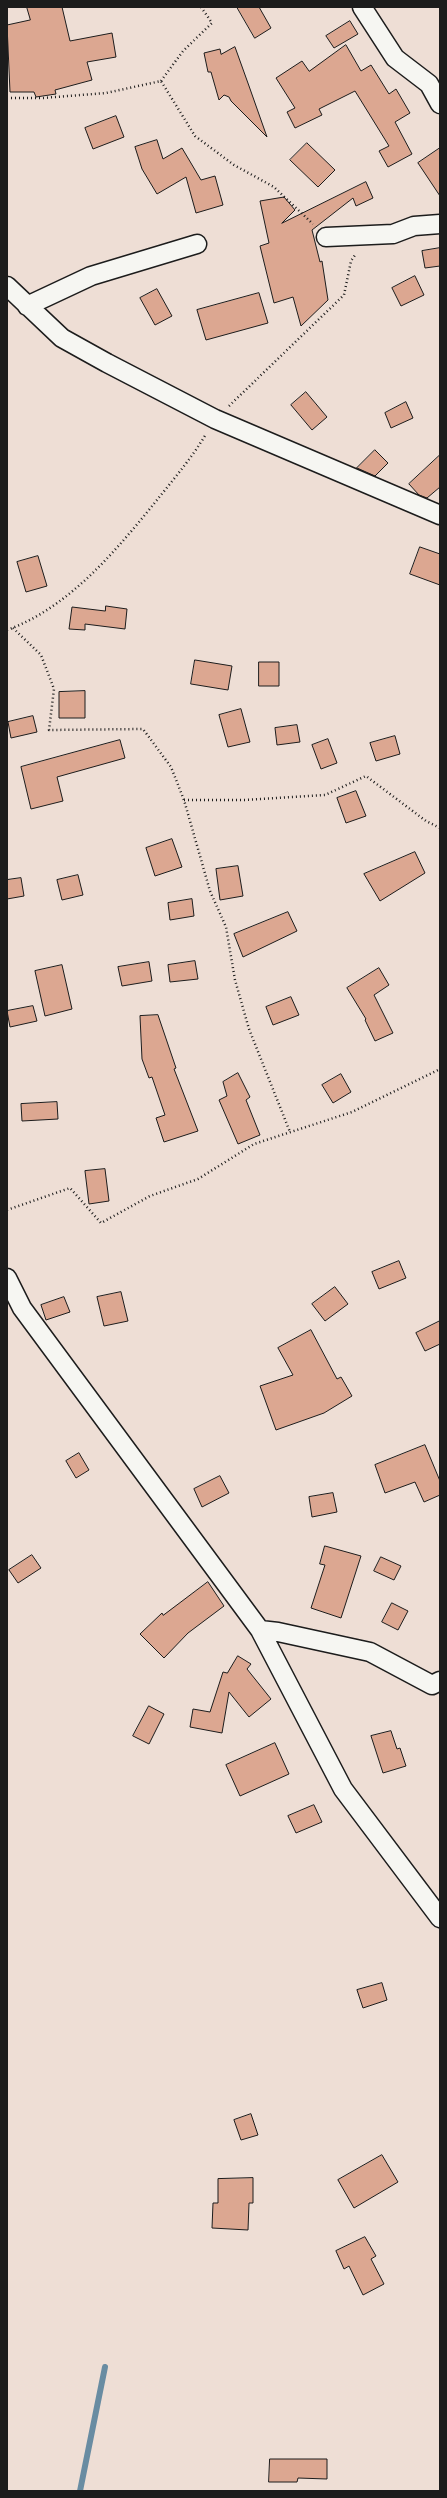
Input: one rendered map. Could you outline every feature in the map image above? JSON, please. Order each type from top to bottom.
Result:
[{"type":"street","points":[[362,7],[395,58],[429,84],[440,104]]},
{"type":"street","points":[[326,237],[393,234],[414,226],[440,224]]},
{"type":"street","points":[[27,306],[91,276],[197,244]]},
{"type":"street","points":[[7,286],[62,338],[215,419],[440,515]]},
{"type":"street","points":[[7,1278],[22,1308],[260,1630],[343,1789],[440,1918]]},
{"type":"street","points":[[260,1630],[278,1632],[370,1652],[432,1685],[440,1681]]},
{"type":"path","points":[[7,98],[43,98],[106,93],[161,81],[183,51],[212,23],[201,7]]},
{"type":"path","points":[[161,81],[195,136],[234,165],[274,187],[326,237]]},
{"type":"path","points":[[7,630],[61,601],[125,540],[196,451],[215,419],[344,295],[351,261],[367,235]]},
{"type":"path","points":[[13,628],[41,655],[54,689],[49,730],[143,729],[171,767],[184,800],[210,891],[226,927],[234,980],[249,1029],[290,1132]]},
{"type":"path","points":[[184,800],[245,800],[325,795],[366,776],[426,821],[440,828]]},
{"type":"path","points":[[7,1210],[70,1188],[101,1223],[150,1196],[198,1179],[254,1144],[352,1112],[440,1068]]},
{"type":"building","points":[[27,7],[62,7],[70,41],[112,33],[116,57],[87,62],[92,80],[55,90],[56,94],[36,97],[34,92],[10,92],[7,25],[30,20]]},
{"type":"building","points":[[237,7],[259,7],[271,28],[255,38]]},
{"type":"building","points":[[350,21],[358,34],[334,48],[326,36]]},
{"type":"building","points":[[346,45],[361,71],[371,65],[389,94],[396,89],[410,113],[395,122],[412,154],[388,167],[379,151],[389,146],[355,91],[319,109],[322,115],[295,128],[287,112],[295,108],[276,78],[302,61],[309,71]]},
{"type":"building","points":[[235,47],[267,137],[231,101],[229,97],[224,95],[219,100],[211,72],[208,72],[204,53],[220,49],[221,54]]},
{"type":"building","points":[[116,116],[124,137],[93,149],[85,128]]},
{"type":"building","points":[[157,140],[163,159],[182,148],[201,180],[215,176],[223,205],[196,213],[186,177],[157,194],[142,169],[135,147]]},
{"type":"building","points":[[307,143],[335,170],[318,187],[290,160]]},
{"type":"building","points":[[440,148],[440,196],[418,163]]},
{"type":"building","points":[[366,182],[373,198],[356,206],[353,198],[312,230],[320,262],[322,261],[328,300],[301,326],[293,297],[274,303],[260,246],[269,243],[260,201],[284,197],[295,210],[282,223]]},
{"type":"building","points":[[440,248],[440,266],[425,268],[422,251]]},
{"type":"building","points":[[415,276],[424,295],[401,306],[392,288]]},
{"type":"building","points":[[157,289],[172,316],[155,325],[140,298]]},
{"type":"building","points":[[259,293],[268,323],[206,340],[197,310]]},
{"type":"building","points":[[306,392],[327,417],[312,430],[291,405]]},
{"type":"building","points":[[406,402],[413,418],[391,428],[385,413]]},
{"type":"building","points":[[375,450],[388,463],[375,476],[357,468]]},
{"type":"building","points":[[440,455],[440,487],[427,498],[419,495],[409,484]]},
{"type":"building","points":[[420,547],[440,554],[440,585],[410,574]]},
{"type":"building","points":[[38,556],[47,586],[26,592],[17,562]]},
{"type":"building","points":[[106,606],[127,609],[125,629],[85,624],[85,630],[69,629],[72,607],[105,611]]},
{"type":"building","points":[[195,660],[232,666],[228,690],[191,684]]},
{"type":"building","points":[[259,662],[279,662],[279,686],[259,686]]},
{"type":"building","points":[[85,691],[85,718],[59,718],[59,692]]},
{"type":"building","points":[[241,709],[250,742],[228,747],[219,715]]},
{"type":"building","points":[[33,716],[37,732],[11,738],[8,722]]},
{"type":"building","points":[[297,725],[300,742],[277,745],[275,728]]},
{"type":"building","points":[[395,736],[400,754],[376,761],[370,743]]},
{"type":"building","points":[[328,739],[337,763],[321,769],[312,745]]},
{"type":"building","points":[[120,740],[125,758],[57,777],[63,801],[31,809],[21,767]]},
{"type":"building","points":[[356,791],[366,816],[346,823],[337,798]]},
{"type":"building","points":[[172,839],[182,867],[155,876],[146,848]]},
{"type":"building","points":[[415,852],[425,873],[380,901],[364,874]]},
{"type":"building","points":[[238,866],[243,896],[220,900],[216,869]]},
{"type":"building","points":[[78,875],[83,895],[62,900],[57,880]]},
{"type":"building","points":[[21,878],[24,896],[7,899],[7,880]]},
{"type":"building","points":[[192,899],[194,916],[170,920],[168,903]]},
{"type":"building","points":[[288,912],[297,931],[243,957],[234,934]]},
{"type":"building","points":[[195,961],[198,979],[170,982],[168,965]]},
{"type":"building","points":[[149,962],[152,981],[122,986],[118,967]]},
{"type":"building","points":[[62,965],[72,1009],[45,1016],[35,971]]},
{"type":"building","points":[[379,968],[389,985],[374,995],[393,1033],[375,1041],[365,1020],[366,1019],[347,988]]},
{"type":"building","points":[[291,997],[299,1015],[273,1025],[266,1007]]},
{"type":"building","points":[[33,1006],[37,1021],[10,1027],[7,1011]]},
{"type":"building","points":[[158,1015],[176,1068],[174,1069],[198,1131],[164,1142],[156,1118],[165,1115],[152,1077],[149,1078],[142,1059],[140,1016]]},
{"type":"building","points":[[238,1073],[250,1097],[246,1100],[260,1135],[238,1144],[219,1100],[227,1096],[223,1082]]},
{"type":"building","points":[[341,1074],[351,1092],[333,1103],[322,1085]]},
{"type":"building","points":[[57,1102],[58,1119],[22,1121],[21,1104]]},
{"type":"building","points":[[105,1169],[109,1201],[89,1204],[85,1171]]},
{"type":"building","points":[[399,1261],[406,1278],[379,1289],[372,1272]]},
{"type":"building","points":[[335,1287],[348,1304],[325,1321],[312,1304]]},
{"type":"building","points":[[121,1292],[128,1321],[104,1326],[97,1297]]},
{"type":"building","points":[[64,1297],[70,1312],[46,1320],[41,1305]]},
{"type":"building","points":[[440,1321],[440,1344],[425,1351],[416,1333]]},
{"type":"building","points":[[311,1330],[337,1379],[341,1377],[352,1396],[324,1413],[276,1430],[260,1386],[293,1375],[278,1348]]},
{"type":"building","points":[[425,1445],[440,1481],[440,1495],[424,1502],[415,1482],[385,1493],[375,1465]]},
{"type":"building","points":[[79,1453],[89,1470],[76,1478],[66,1461]]},
{"type":"building","points":[[220,1476],[229,1493],[202,1507],[194,1489]]},
{"type":"building","points":[[333,1493],[337,1512],[312,1517],[309,1497]]},
{"type":"building","points":[[325,1546],[361,1556],[341,1618],[311,1608],[325,1565],[320,1564]]},
{"type":"building","points":[[32,1555],[41,1568],[18,1583],[9,1570]]},
{"type":"building","points":[[381,1557],[401,1566],[394,1580],[374,1571]]},
{"type":"building","points":[[208,1582],[224,1606],[188,1633],[164,1658],[140,1634],[162,1613],[163,1615]]},
{"type":"building","points":[[392,1603],[408,1611],[398,1630],[382,1622]]},
{"type":"building","points":[[238,1656],[251,1664],[247,1669],[271,1699],[249,1717],[229,1692],[222,1733],[190,1727],[193,1709],[210,1712],[223,1672],[227,1673]]},
{"type":"building","points":[[149,1706],[164,1714],[149,1744],[133,1736]]},
{"type":"building","points":[[391,1731],[397,1749],[400,1748],[406,1766],[383,1773],[371,1736]]},
{"type":"building","points":[[275,1743],[289,1774],[240,1796],[226,1765]]},
{"type":"building","points":[[314,1805],[322,1822],[296,1833],[288,1816]]},
{"type":"building","points":[[382,1983],[387,2000],[363,2008],[357,1990]]},
{"type":"building","points":[[251,2114],[258,2135],[241,2140],[234,2120]]},
{"type":"building","points":[[382,2155],[398,2182],[354,2208],[338,2180]]},
{"type":"building","points":[[253,2178],[253,2203],[249,2203],[248,2230],[212,2228],[213,2203],[218,2203],[218,2179]]},
{"type":"building","points":[[365,2237],[376,2256],[371,2259],[384,2284],[363,2295],[349,2266],[344,2269],[336,2251]]},
{"type":"building","points":[[270,2459],[327,2459],[327,2479],[298,2478],[297,2482],[269,2482]]},
{"type":"waterway","points":[[80,2491],[105,2367]]}]
